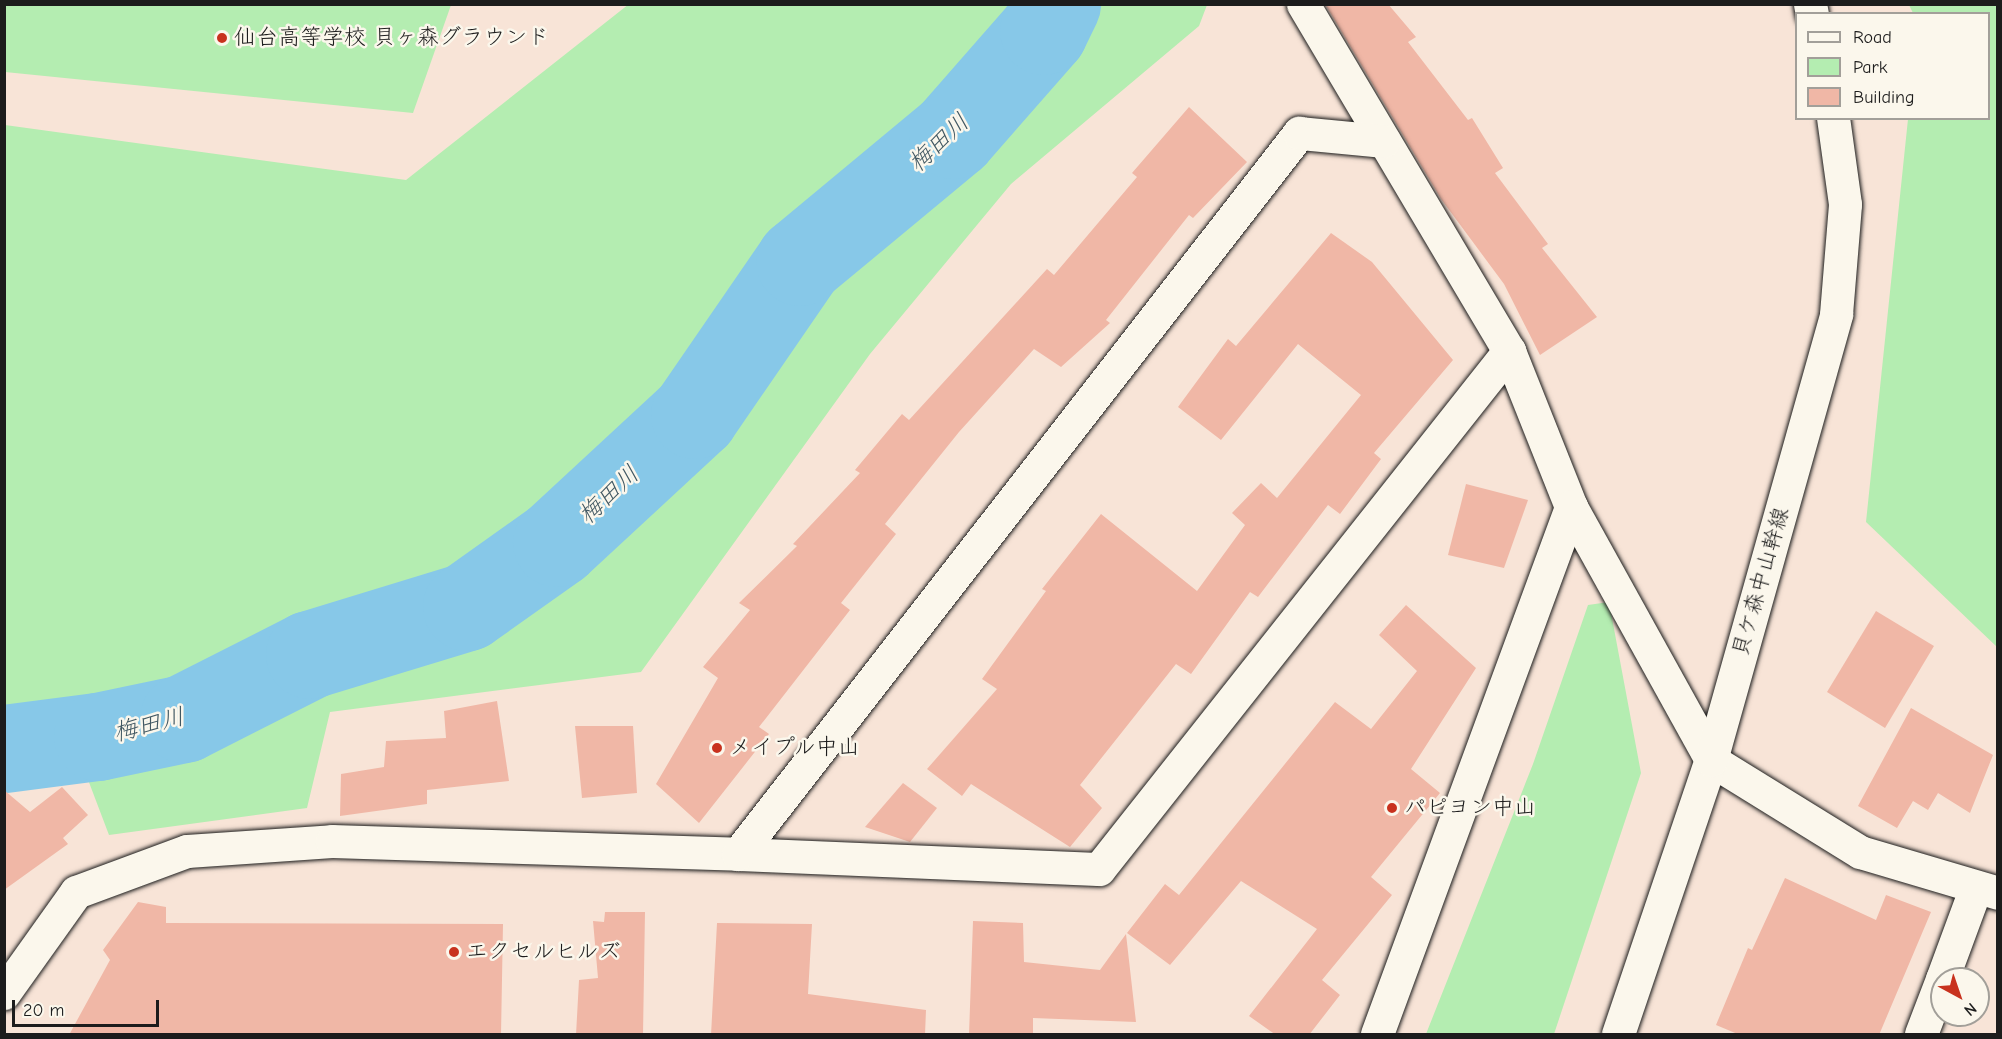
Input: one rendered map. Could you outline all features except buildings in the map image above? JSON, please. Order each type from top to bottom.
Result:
[{"type":"street","points":[[1303,4],[1509,351],[1571,507],[1711,760],[1860,852],[1987,890],[1948,967]]},
{"type":"street","name":"貝ケ森中山幹線","points":[[1618,1035],[1711,760],[1836,314],[1845,204],[1833,120]]},
{"type":"street","points":[[738,854],[1299,133],[1384,141]]},
{"type":"street","points":[[4,993],[76,892],[187,851],[332,841],[738,854],[1099,869],[1509,351]]},
{"type":"street","points":[[1377,1035],[1571,507]]},
{"type":"street","points":[[1921,1035],[1930,1011]]},
{"type":"green space","points":[[629,4],[1207,5],[1199,26],[1011,184],[870,354],[641,672],[330,712],[307,808],[109,835],[68,727],[5,735],[5,125],[406,180]]},
{"type":"green space","name":"仙台高等学校 貝ヶ森グラウンド","points":[[4,5],[451,5],[413,113],[5,72]]},
{"type":"green space","points":[[1909,5],[1997,5],[1997,647],[1866,522],[1908,120],[1990,120],[1990,12],[1912,12]]},
{"type":"green space","points":[[1609,602],[1641,773],[1554,1034],[1426,1034],[1533,764],[1588,605]]},
{"type":"waterway","name":"梅田川","points":[[4,749],[98,737],[184,719],[310,655],[467,607],[557,543],[695,415],[800,262],[953,135],[1044,31],[1057,4]]},
{"type":"place","name":"仙台高等学校 貝ヶ森グラウンド","points":[[222,38]]},
{"type":"place","name":"メイプル中山","points":[[717,748]]},
{"type":"place","name":"パピヨン中山","points":[[1392,808]]},
{"type":"place","name":"エクセルヒルズ","points":[[454,952]]}]
